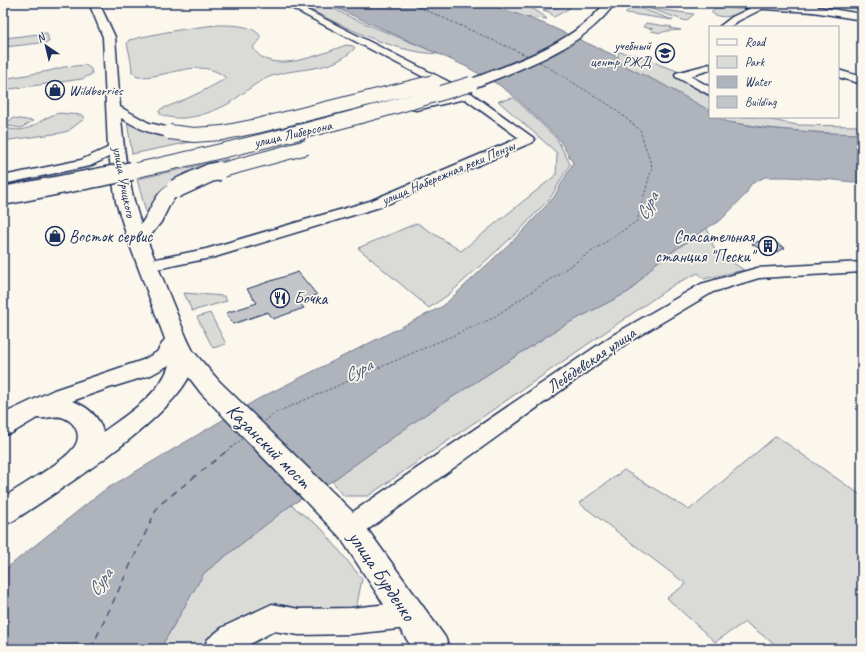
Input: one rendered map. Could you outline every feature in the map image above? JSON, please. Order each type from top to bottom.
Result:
[{"type":"main road","name":"улица Урицкого","points":[[94,3],[109,37],[116,148],[125,202],[137,240],[179,347]]},
{"type":"main road","points":[[581,18],[592,10],[596,3]]},
{"type":"main road","points":[[3,196],[98,178],[254,144],[403,106],[467,80],[532,59],[573,38],[605,11],[610,3]]},
{"type":"main road","points":[[720,3],[813,10],[862,17]]},
{"type":"main road","points":[[3,185],[118,164],[261,133],[391,98],[467,80],[556,34]]},
{"type":"main road","points":[[114,109],[144,126],[169,132],[194,135],[222,133],[467,80]]},
{"type":"main road","points":[[388,123],[424,110],[453,96],[467,80]]},
{"type":"main road","points":[[137,240],[152,222],[164,200],[176,189],[210,173],[321,143]]},
{"type":"main road","points":[[3,513],[66,471],[130,424],[165,394],[177,378],[182,366],[179,347],[171,350],[165,357],[157,362],[75,391],[12,421]]},
{"type":"main road","name":"Казанский мост","points":[[179,347],[210,387],[327,506]]},
{"type":"main road","points":[[3,494],[34,488],[66,471],[87,449],[90,439],[90,431],[87,423],[81,416],[73,411],[63,408],[38,410],[12,421]]},
{"type":"main road","name":"улица Бурденко","points":[[327,506],[350,528],[432,649]]},
{"type":"street","name":"улица Набережная реки Пензы","points":[[147,266],[209,254],[374,204],[528,139],[467,80],[286,3]]},
{"type":"street","points":[[804,3],[814,4],[813,10]]},
{"type":"street","points":[[726,26],[761,6]]},
{"type":"street","points":[[709,67],[680,75],[709,91]]},
{"type":"street","points":[[839,73],[862,81]]},
{"type":"street","name":"улица Либерсона","points":[[120,172],[467,80]]},
{"type":"street","points":[[3,180],[85,163],[116,148]]},
{"type":"street","name":"Лебедевская улица","points":[[350,528],[620,339],[707,288],[757,273],[801,269],[862,267]]},
{"type":"street","points":[[218,649],[233,637],[272,617],[299,622],[343,622],[408,615]]},
{"type":"green space","points":[[296,3],[322,3],[352,18],[439,54],[420,52],[383,43]]},
{"type":"green space","points":[[486,3],[526,6],[534,9],[547,19],[523,17]]},
{"type":"green space","points":[[568,5],[570,8],[554,17],[549,12],[543,10]]},
{"type":"green space","points":[[632,7],[640,8],[673,20],[625,13]]},
{"type":"green space","points":[[729,7],[746,9],[746,11],[723,17],[715,15],[711,12],[715,8]]},
{"type":"green space","points":[[648,8],[694,14],[686,21]]},
{"type":"green space","points":[[646,23],[681,30],[661,33],[651,31],[653,29],[643,27]]},
{"type":"green space","points":[[216,25],[242,26],[254,30],[259,34],[261,39],[253,47],[260,56],[270,61],[296,61],[346,45],[353,46],[355,48],[346,56],[325,66],[291,71],[269,77],[253,86],[228,104],[212,111],[185,118],[168,117],[160,114],[159,111],[161,109],[201,92],[225,79],[225,77],[215,71],[204,68],[193,68],[148,77],[137,77],[132,72],[127,43],[129,40],[151,35]]},
{"type":"green space","points":[[47,33],[49,42],[5,47],[5,38]]},
{"type":"green space","points":[[619,52],[649,58],[660,65],[681,72],[674,73],[677,78],[709,96],[709,110],[660,83],[620,64],[618,57]]},
{"type":"green space","points":[[86,65],[91,69],[92,74],[82,79],[3,90],[3,79],[64,67]]},
{"type":"green space","points":[[514,98],[557,139],[570,164],[551,197],[521,229],[448,295],[429,308],[358,248],[417,223],[461,251],[556,175],[557,153],[498,101]]},
{"type":"green space","points":[[60,113],[81,115],[84,116],[84,119],[68,131],[61,133],[3,141],[3,128],[22,130]]},
{"type":"green space","points":[[13,118],[33,121],[21,128],[3,125]]},
{"type":"green space","points":[[718,118],[760,118],[798,125],[862,126],[862,134],[787,130],[722,120]]},
{"type":"green space","points":[[127,121],[210,138],[132,154]]},
{"type":"green space","points":[[228,159],[211,166],[147,216],[137,179]]},
{"type":"green space","points":[[707,228],[715,251],[744,270],[704,279],[698,273],[675,284],[368,496],[344,496],[332,481],[420,418],[561,327],[630,291],[656,263]]},
{"type":"green space","points":[[184,293],[224,296],[227,301],[192,311]]},
{"type":"green space","points":[[210,313],[226,344],[213,348],[197,317]]},
{"type":"green space","points":[[776,436],[862,496],[862,649],[781,649],[745,622],[715,642],[667,598],[686,584],[579,503],[624,470],[689,510]]},
{"type":"green space","points":[[291,505],[322,529],[362,579],[356,609],[312,611],[273,605],[232,625],[198,649],[160,649],[204,573]]},
{"type":"water","name":"Сура","points":[[325,3],[486,3],[545,24],[618,57],[621,64],[660,83],[709,110],[709,118],[718,118],[728,122],[764,128],[824,133],[862,134],[862,183],[788,177],[765,177],[751,184],[746,194],[721,220],[656,263],[630,291],[561,327],[420,418],[332,481],[291,505],[204,573],[160,649],[3,649],[3,571],[103,491],[258,399],[443,306],[524,230],[554,197],[573,163],[559,139],[515,97],[499,85],[465,66]]},
{"type":"building","name":"Спасательная станция \"Пески\"","points":[[767,238],[785,248],[770,255],[752,244]]},
{"type":"building","name":"Бочка","points":[[298,272],[317,295],[298,301],[304,308],[273,319],[268,312],[233,324],[226,313],[257,303],[247,289]]},
{"type":"ferry route","points":[[410,3],[528,56]]},
{"type":"ferry route","points":[[261,424],[275,413],[491,319],[637,221],[652,167],[640,130],[611,106],[538,61]]},
{"type":"ferry route","points":[[227,451],[245,437]]},
{"type":"ferry route","points":[[91,649],[158,506],[228,450]]},
{"type":"place","name":"учебный центр РЖД","points":[[665,53]]},
{"type":"place","name":"Wildberries","points":[[55,90]]},
{"type":"place","name":"Восток сервис","points":[[55,236]]},
{"type":"place","name":"Спасательная станция \"Пески\"","points":[[768,246]]},
{"type":"place","name":"Бочка","points":[[280,298]]}]
